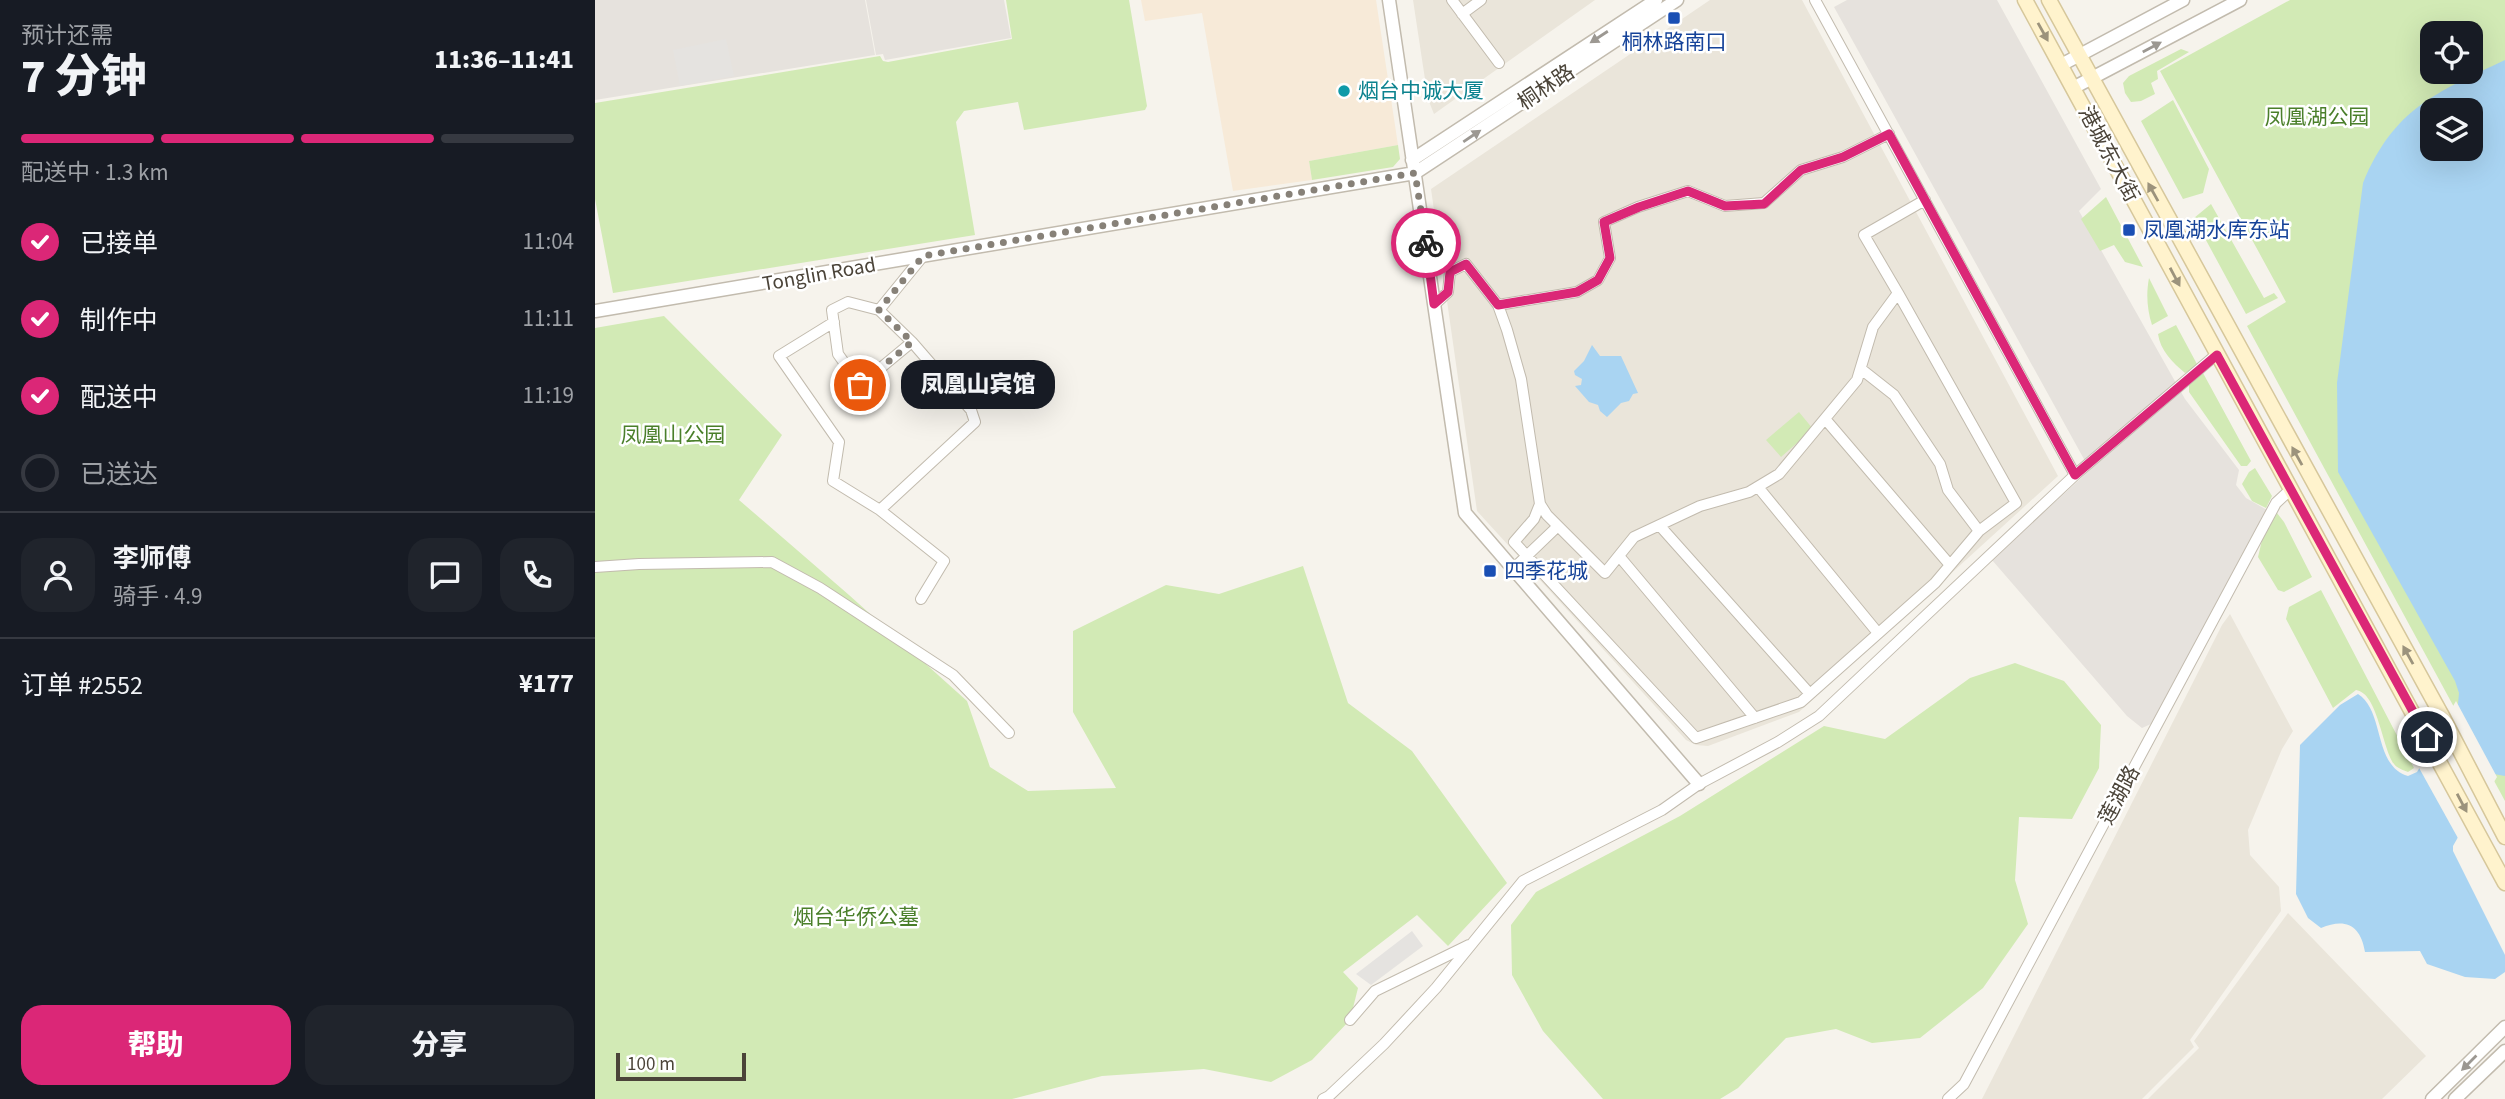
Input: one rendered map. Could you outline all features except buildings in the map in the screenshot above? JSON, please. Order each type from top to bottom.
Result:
[{"type":"main road","name":"港城东大街","points":[[2025,0],[2505,883]]},
{"type":"main road","name":"港城东大街","points":[[2049,0],[2441,715],[2505,838]]},
{"type":"street","points":[[1389,0],[1465,513],[1699,783]]},
{"type":"street","points":[[1452,0],[1499,63]]},
{"type":"street","points":[[1462,14],[1481,0]]},
{"type":"street","name":"桐林路","points":[[1412,160],[1656,0]]},
{"type":"street","name":"桐林路","points":[[1415,173],[1677,0]]},
{"type":"street","points":[[1815,0],[2075,475]]},
{"type":"street","points":[[2061,65],[2183,0]]},
{"type":"street","points":[[2073,88],[2240,0]]},
{"type":"street","points":[[1498,305],[1577,292],[1598,280],[1610,258],[1604,222],[1688,191],[1725,206],[1764,204],[1801,170],[1843,157],[1889,134]]},
{"type":"street","name":"Tonglin Road","points":[[595,311],[1415,173]]},
{"type":"street","points":[[1434,304],[1448,292],[1450,272],[1466,264],[1498,305],[1521,379],[1540,504],[1534,519],[1514,542],[1696,738],[1801,702],[1935,583],[1979,531],[2016,503],[1864,235],[1925,200]]},
{"type":"street","points":[[879,310],[923,256]]},
{"type":"street","points":[[1540,504],[1605,573],[1635,537],[1700,506],[1758,487],[1779,474],[1857,380],[1873,327],[1898,293]]},
{"type":"street","points":[[880,510],[975,422],[971,410],[912,342],[879,310],[848,302],[832,310],[838,354],[860,385],[912,342]]},
{"type":"street","points":[[834,323],[779,356],[839,442],[833,481],[880,510],[944,561],[921,599]]},
{"type":"street","points":[[1323,1099],[1384,1044],[1436,988],[1523,881],[1662,810],[1699,783],[1819,716],[2075,475],[2217,355]]},
{"type":"street","points":[[1861,369],[1894,395],[1940,464],[1948,490],[1979,531]]},
{"type":"street","points":[[1826,420],[1950,565]]},
{"type":"street","points":[[1758,487],[1878,633]]},
{"type":"street","name":"莲湖路","points":[[1948,1099],[1964,1084],[2276,503],[2290,490]]},
{"type":"street","points":[[1513,569],[1558,526]]},
{"type":"street","points":[[1661,526],[1810,694]]},
{"type":"street","points":[[1619,556],[1755,718]]},
{"type":"street","points":[[595,567],[772,562],[820,588],[953,675],[1009,733]]},
{"type":"street","points":[[1350,1020],[1375,991],[1473,943]]},
{"type":"street","points":[[2432,1099],[2505,1027]]},
{"type":"street","points":[[2455,1099],[2505,1051]]},
{"type":"street","points":[[1960,1099],[1964,1084]]},
{"type":"shaded area","points":[[595,0],[865,0],[875,55],[595,100]]},
{"type":"shaded area","points":[[866,0],[1004,0],[1011,38],[885,60],[883,54],[876,55]]},
{"type":"shaded area","points":[[1141,0],[1376,0],[1398,145],[1309,161],[1312,180],[1233,191],[1202,13],[1145,21]]},
{"type":"shaded area","points":[[1413,0],[1595,0],[1434,114],[1428,99]]},
{"type":"shaded area","name":"四季花城","points":[[1710,0],[1802,0],[2058,476],[1799,712],[1708,746],[1696,745],[1686,740],[1477,511],[1431,189]]},
{"type":"shaded area","points":[[1847,0],[1997,0],[2101,189],[2079,211],[2185,399],[2239,470],[2236,485],[2246,498],[2267,510],[2151,724],[2142,728],[2127,716],[1992,560],[2090,470],[1834,7]]},
{"type":"shaded area","points":[[726,39],[734,76],[680,86],[673,50]]},
{"type":"shaded area","points":[[2230,614],[2293,731],[2282,749],[2248,830],[2250,855],[2279,887],[2281,911],[2190,1040],[2194,1047],[2142,1099],[1982,1099],[2222,625]]},
{"type":"shaded area","points":[[2288,913],[2426,1056],[2382,1099],[2148,1099],[2199,1048],[2194,1041]]},
{"type":"shaded area","points":[[1412,931],[1423,946],[1371,985],[1356,974]]},
{"type":"green space","points":[[1006,0],[1129,0],[1147,106],[1145,110],[1024,130],[1018,102],[964,111],[956,122],[975,235],[613,293],[595,199],[595,103],[880,56],[883,61],[888,62],[1012,39]]},
{"type":"green space","name":"凤凰湖公园","points":[[2290,0],[2505,0],[2505,801],[2247,326],[2286,302],[2160,71]]},
{"type":"green space","points":[[2181,49],[2189,52],[2157,71],[2158,79],[2151,83],[2155,94],[2141,101],[2131,102],[2123,83],[2129,76]]},
{"type":"green space","points":[[2173,100],[2209,169],[2203,193],[2183,199],[2141,121]]},
{"type":"green space","points":[[1398,145],[1400,159],[1393,167],[1312,180],[1309,161]]},
{"type":"green space","points":[[2106,197],[2143,267],[2125,262],[2114,245],[2100,251],[2081,219]]},
{"type":"green space","points":[[2211,204],[2264,298],[2274,293],[2278,298],[2246,314],[2194,218]]},
{"type":"green space","points":[[2149,278],[2168,316],[2152,325],[2147,302]]},
{"type":"green space","points":[[664,316],[782,435],[739,500],[967,701],[990,767],[1028,791],[1116,788],[1073,712],[1073,631],[1166,585],[1219,594],[1303,566],[1348,703],[1412,751],[1507,883],[1448,946],[1417,915],[1343,972],[1358,988],[1350,1020],[1312,1060],[1271,1082],[1204,1069],[1102,1076],[1012,1099],[595,1099],[595,328]]},
{"type":"green space","points":[[2176,325],[2198,366],[2185,373],[2164,351],[2159,340],[2158,334]]},
{"type":"green space","points":[[2203,373],[2251,461],[2247,466],[2241,466],[2189,392],[2189,385]]},
{"type":"green space","points":[[1799,412],[1813,429],[1781,457],[1766,440]]},
{"type":"green space","points":[[2255,468],[2272,496],[2266,508],[2252,501],[2242,484],[2249,472]]},
{"type":"green space","points":[[2277,513],[2312,577],[2284,592],[2278,590],[2258,557],[2263,536]]},
{"type":"green space","points":[[2321,590],[2414,768],[2408,772],[2394,764],[2375,711],[2363,693],[2356,690],[2333,708],[2286,619],[2289,607]]},
{"type":"green space","points":[[2015,663],[2064,681],[2101,725],[2099,768],[2072,819],[2019,817],[2015,880],[2028,924],[1983,988],[1920,1038],[1872,1043],[1836,1029],[1786,1038],[1738,1088],[1720,1099],[1603,1099],[1543,1031],[1512,975],[1511,925],[1536,892],[1680,816],[1824,726],[1885,739],[1970,678]]},
{"type":"water","points":[[2505,60],[2505,776],[2494,774],[2453,846],[2453,851],[2505,955],[2505,972],[2495,979],[2465,977],[2427,964],[2420,951],[2365,952],[2356,930],[2338,923],[2321,928],[2308,918],[2296,894],[2300,745],[2340,705],[2358,694],[2372,713],[2389,761],[2397,770],[2408,776],[2417,772],[2458,704],[2459,693],[2455,681],[2338,472],[2337,383],[2363,183],[2389,137],[2403,120],[2420,106],[2420,161],[2483,161],[2483,98],[2432,98],[2456,84],[2483,84],[2483,71]]},
{"type":"water","points":[[1592,345],[1600,356],[1621,356],[1638,393],[1633,394],[1629,401],[1621,403],[1607,417],[1598,405],[1589,402],[1575,386],[1581,385],[1582,379],[1575,375],[1574,371],[1584,361]]},
{"type":"pier","points":[[2456,701],[2497,777],[2459,840],[2418,766]]},
{"type":"way so far","points":[[860,385],[912,342],[879,310],[923,256],[1415,173],[1426,243]]},
{"type":"place","name":"桐林路南口","points":[[1674,18]]},
{"type":"place","name":"烟台中诚大厦","points":[[1344,91]]},
{"type":"place","name":"凤凰湖水库东站","points":[[2129,230]]},
{"type":"place","name":"凤凰山宾馆","points":[[860,385]]},
{"type":"place","name":"四季花城","points":[[1490,571]]},
{"type":"route","points":[[1426,243],[1434,304],[1448,292],[1450,272],[1466,264],[1498,305],[1577,292],[1598,280],[1610,258],[1604,222],[1688,191],[1725,206],[1764,204],[1801,170],[1843,157],[1889,134],[2075,475],[2217,355],[2427,737]]},
{"type":"park label","name":"凤凰山公园","points":[[673,435]]},
{"type":"park label","name":"烟台华侨公墓","points":[[856,917]]}]
